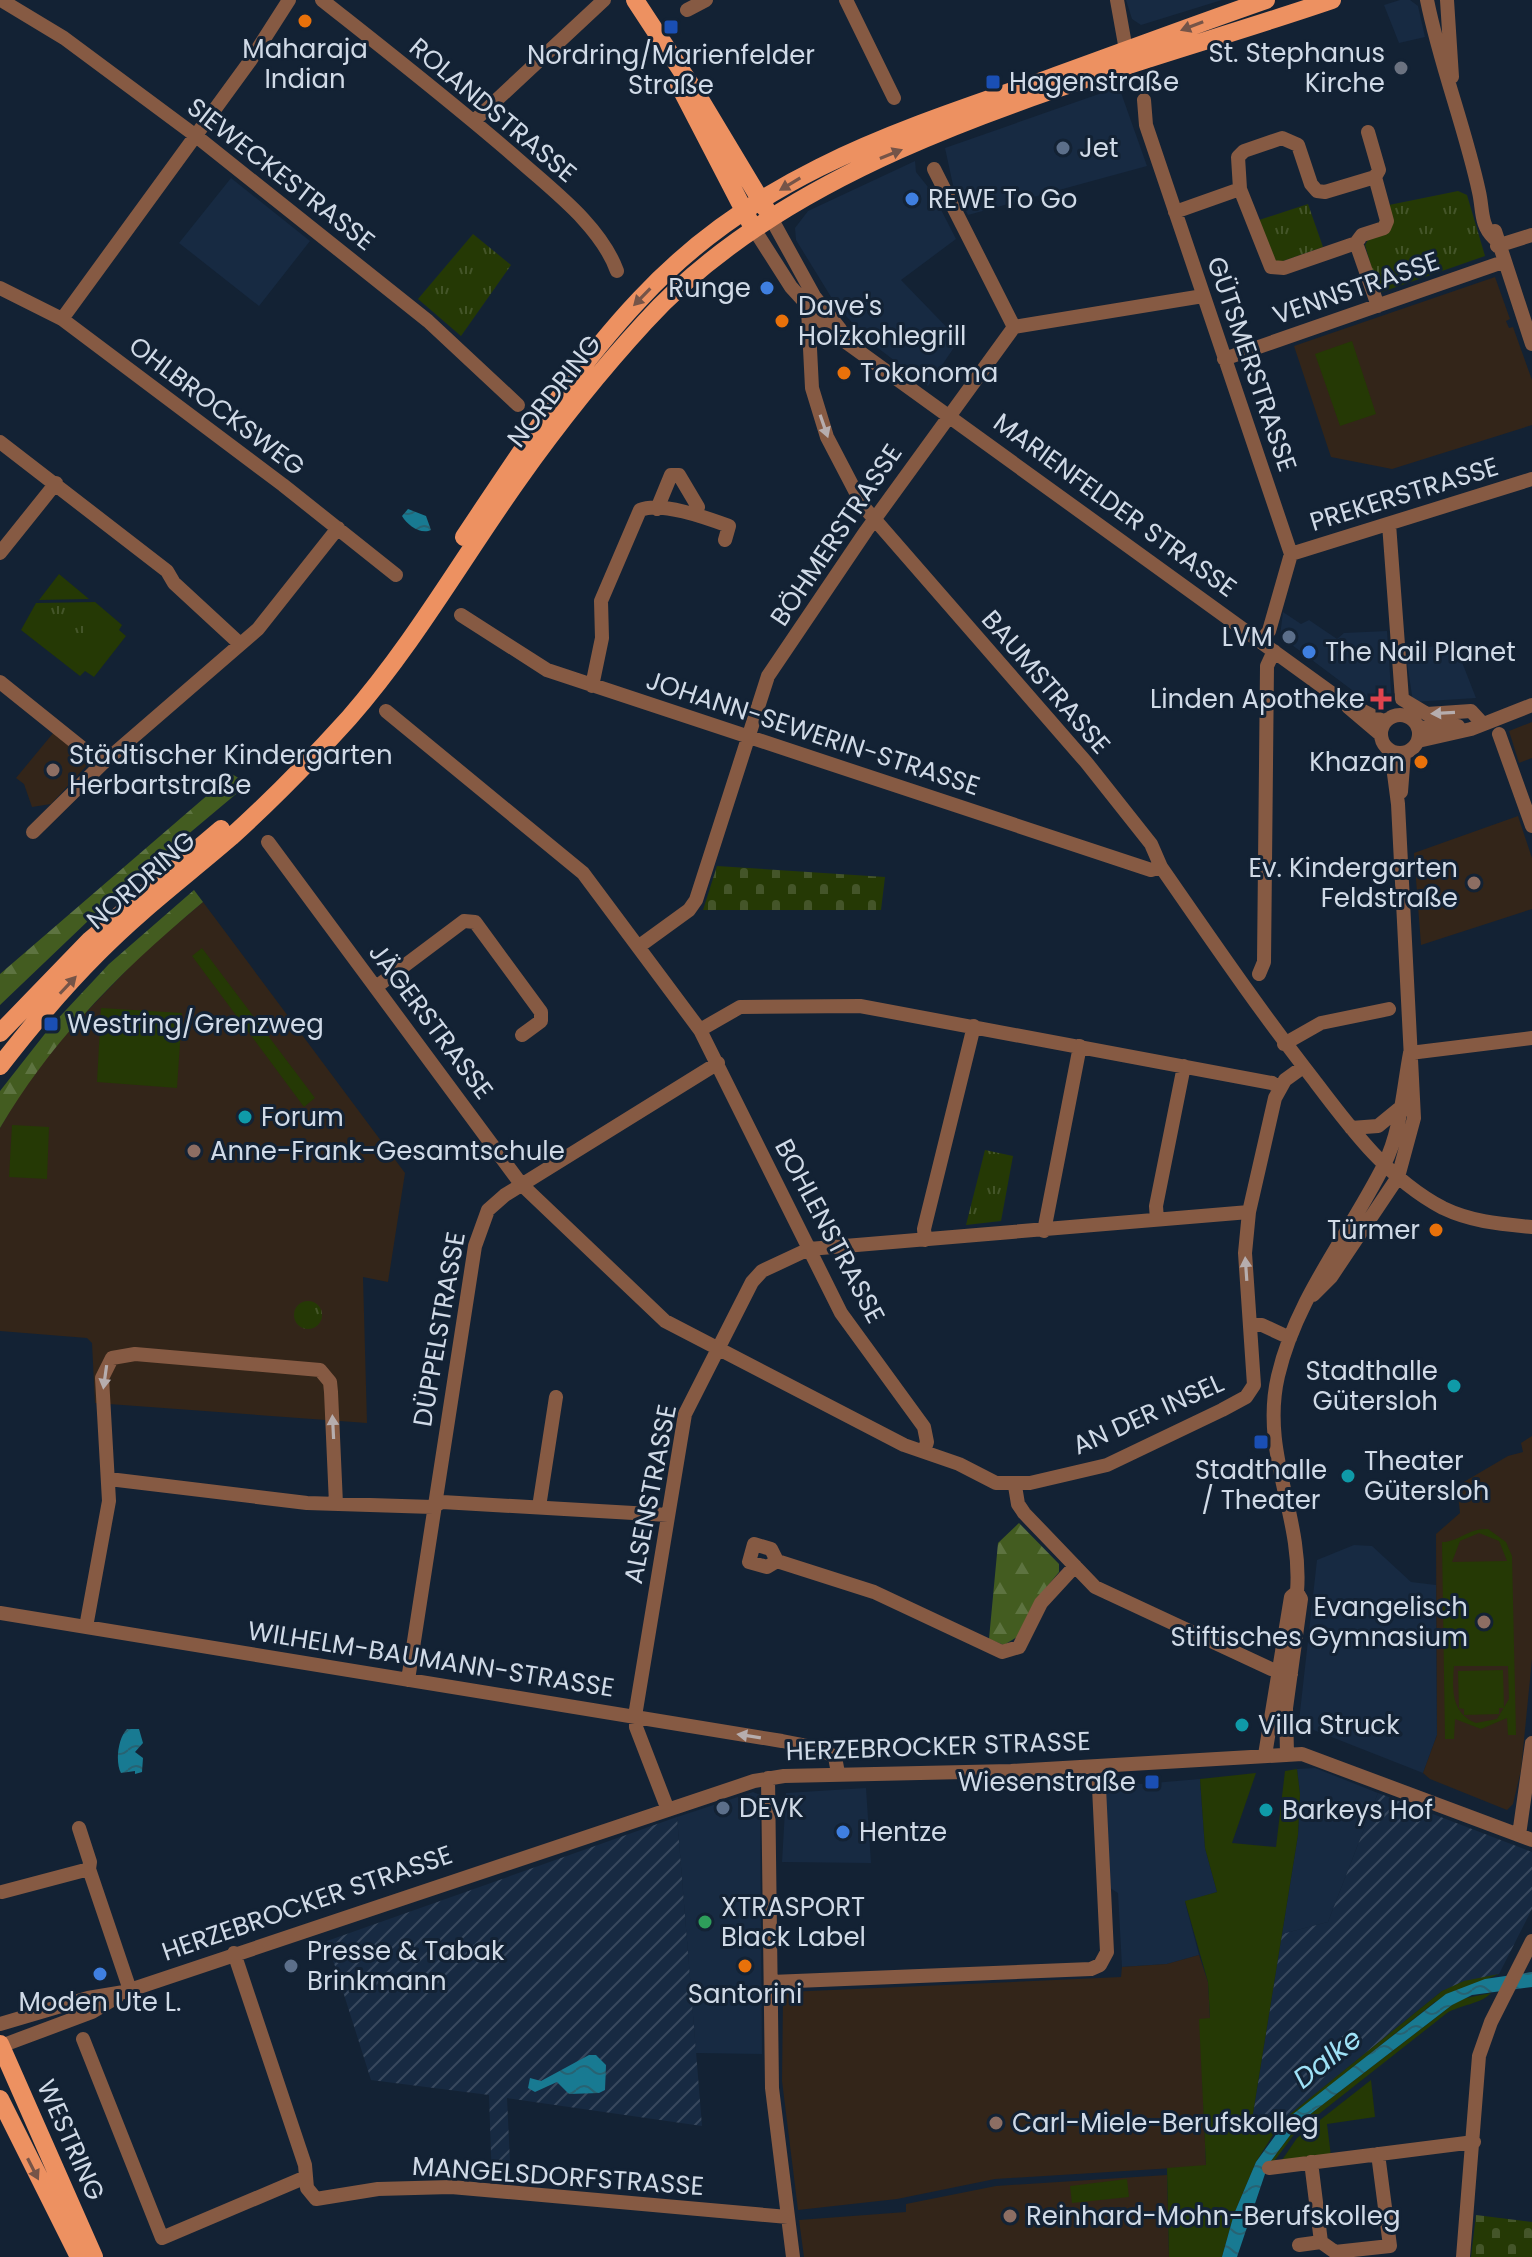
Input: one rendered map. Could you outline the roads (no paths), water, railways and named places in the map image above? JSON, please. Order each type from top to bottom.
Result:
[{"type":"main road","name":"MARIENFELDER STRASSE","points":[[635,0],[771,218]]},
{"type":"main road","name":"NORDRING","points":[[0,1033],[90,940],[227,824],[311,743],[360,686],[588,359],[670,270],[744,211],[812,170],[890,133],[1266,0]]},
{"type":"main road","name":"NORDRING","points":[[0,1066],[41,1015],[99,952],[234,834],[319,752],[367,695],[517,481],[586,390],[659,308],[754,229],[862,165],[1053,92],[1332,0]]},
{"type":"main road","name":"MARIENFELDER STRASSE","points":[[653,27],[754,229]]},
{"type":"main road","name":"WESTRING","points":[[0,2045],[94,2257]]},
{"type":"main road","name":"WESTRING","points":[[0,2099],[79,2257]]},
{"type":"street","name":"SIEWECKESTRASSE","points":[[1,0],[64,38],[196,136],[428,321],[518,405]]},
{"type":"street","points":[[62,319],[196,136],[289,0]]},
{"type":"street","name":"ROLANDSTRASSE","points":[[322,0],[474,121],[559,196],[610,253],[617,271]]},
{"type":"street","points":[[474,121],[604,0]]},
{"type":"street","points":[[687,10],[706,0]]},
{"type":"street","points":[[846,0],[894,98]]},
{"type":"street","points":[[1117,0],[1126,50]]},
{"type":"street","points":[[1427,0],[1438,52],[1452,89],[1480,197],[1487,205],[1496,242],[1532,344]]},
{"type":"street","points":[[1447,0],[1452,89]]},
{"type":"street","name":"GÜTSMERSTRASSE","points":[[1144,100],[1146,125],[1291,554]]},
{"type":"street","points":[[1368,132],[1379,170],[1375,177],[1387,221],[1384,228],[1362,235],[1356,243],[1284,268],[1271,267],[1240,189],[1238,157],[1244,151],[1282,138],[1298,145],[1311,184],[1317,191],[1375,177]]},
{"type":"street","points":[[934,169],[1014,327],[1203,296]]},
{"type":"street","points":[[1175,212],[1240,189]]},
{"type":"street","name":"MARIENFELDER STRASSE","points":[[771,218],[814,296],[858,350]]},
{"type":"street","name":"MARIENFELDER STRASSE","points":[[754,229],[808,309],[832,332],[1383,729],[1403,716],[1418,735]]},
{"type":"street","points":[[1496,242],[1532,235]]},
{"type":"street","points":[[1356,243],[1378,306]]},
{"type":"street","name":"VENNSTRASSE","points":[[1224,359],[1503,262]]},
{"type":"street","name":"OHLBROCKSWEG","points":[[0,288],[62,319],[396,575]]},
{"type":"street","name":"BAUMSTRASSE","points":[[808,309],[812,388],[827,437],[874,520],[1086,762],[1151,844],[1161,867],[1284,1044],[1351,1128],[1383,1165],[1398,1177],[1443,1208],[1467,1218],[1532,1227]]},
{"type":"street","name":"BÖHMERSTRASSE","points":[[638,947],[689,910],[696,900],[768,676],[874,520],[1014,327]]},
{"type":"street","points":[[0,442],[167,571],[174,583],[239,643]]},
{"type":"street","points":[[657,509],[671,475],[679,475],[698,507],[695,514]]},
{"type":"street","name":"PREKERSTRASSE","points":[[1291,554],[1532,479]]},
{"type":"street","points":[[0,553],[56,483]]},
{"type":"street","points":[[592,686],[602,638],[601,601],[640,510],[695,514],[729,526],[725,540]]},
{"type":"street","points":[[1389,524],[1402,699],[1427,714],[1471,711],[1481,725]]},
{"type":"street","points":[[33,832],[102,764],[258,629],[338,528]]},
{"type":"street","points":[[1261,641],[1269,631],[1291,554]]},
{"type":"street","name":"JOHANN-SEWERIN-STRASSE","points":[[461,615],[547,670],[1151,870],[1161,867]]},
{"type":"street","points":[[1259,974],[1264,962],[1267,666],[1274,651]]},
{"type":"street","points":[[0,682],[102,764]]},
{"type":"street","points":[[1398,752],[1418,735],[1481,725],[1532,705]]},
{"type":"street","name":"BOHLENSTRASSE","points":[[386,711],[583,873],[700,1030],[841,1313],[924,1427],[927,1442],[924,1451]]},
{"type":"street","points":[[1312,1296],[1331,1277],[1398,1177],[1414,1118],[1398,752],[1383,729]]},
{"type":"street","points":[[1499,734],[1532,826]]},
{"type":"street","name":"JÄGERSTRASSE","points":[[268,842],[521,1184],[665,1321],[904,1445],[924,1451]]},
{"type":"street","points":[[376,987],[464,921],[475,922],[541,1012],[541,1021],[522,1035]]},
{"type":"street","points":[[700,1030],[740,1007],[860,1006],[1272,1083],[1280,1088]]},
{"type":"street","points":[[1284,1044],[1321,1023],[1389,1009]]},
{"type":"street","points":[[925,1240],[924,1229],[974,1026]]},
{"type":"street","points":[[1410,1053],[1532,1038]]},
{"type":"street","points":[[1044,1231],[1080,1046]]},
{"type":"street","points":[[1265,1755],[1301,1599],[1297,1592],[1295,1537],[1275,1460],[1272,1425],[1275,1388],[1290,1338],[1321,1271],[1383,1165],[1400,1108],[1410,1053]]},
{"type":"street","name":"DÜPPELSTRASSE","points":[[408,1680],[479,1230],[488,1210],[521,1184],[718,1063]]},
{"type":"street","points":[[1157,1220],[1156,1206],[1184,1066]]},
{"type":"street","points":[[1290,1338],[1262,1325],[1250,1325],[1245,1253],[1249,1212],[1280,1088],[1303,1067]]},
{"type":"street","points":[[1351,1128],[1378,1126],[1390,1120],[1400,1108]]},
{"type":"street","name":"ALSENSTRASSE","points":[[668,1810],[635,1717],[685,1414],[752,1282],[762,1271],[809,1249],[1249,1212]]},
{"type":"street","name":"AN DER INSEL","points":[[1015,1486],[1107,1465],[1222,1410],[1251,1391],[1254,1385],[1250,1325]]},
{"type":"street","points":[[86,1627],[109,1501],[102,1378],[112,1358],[135,1354],[312,1367],[325,1374],[330,1382],[336,1504]]},
{"type":"street","points":[[539,1507],[556,1397]]},
{"type":"street","points":[[924,1451],[959,1464],[984,1480],[1015,1486],[1018,1504],[1024,1513],[1095,1587],[1286,1673]]},
{"type":"street","points":[[109,1479],[336,1504],[433,1507],[442,1502],[668,1515]]},
{"type":"street","points":[[777,1561],[874,1592],[1002,1652],[1019,1647],[1041,1603],[1075,1566]]},
{"type":"street","name":"WILHELM-BAUMANN-STRASSE","points":[[0,1613],[818,1748],[837,1759],[838,1773]]},
{"type":"street","points":[[1286,1673],[1287,1754]]},
{"type":"street","points":[[1526,1837],[1532,1743]]},
{"type":"street","name":"HERZEBROCKER STRASSE","points":[[0,2024],[88,1998],[127,1991],[768,1778],[838,1773],[935,1774],[1098,1767],[1307,1754],[1526,1837]]},
{"type":"street","points":[[771,1982],[1091,1969],[1100,1965],[1107,1952],[1098,1767]]},
{"type":"street","points":[[768,1778],[772,2088],[793,2257]]},
{"type":"street","points":[[79,1828],[127,1991]]},
{"type":"street","points":[[2,1892],[89,1869]]},
{"type":"street","points":[[1463,2257],[1479,2056],[1532,1941]]},
{"type":"street","points":[[83,2039],[162,2238],[306,2177],[234,1953]]},
{"type":"street","name":"HERZEBROCKER STRASSE","points":[[0,2045],[92,2012],[127,1991]]},
{"type":"street","points":[[1269,2168],[1474,2142]]},
{"type":"street","points":[[1299,2245],[1321,2242],[1335,2252],[1390,2246],[1378,2154]]},
{"type":"street","points":[[1311,2162],[1321,2242]]},
{"type":"street","name":"MANGELSDORFSTRASSE","points":[[306,2177],[311,2196],[321,2200],[378,2189],[451,2187],[788,2217]]},
{"type":"water","points":[[408,509],[426,516],[431,530],[419,530],[407,523],[402,516]]},
{"type":"water","points":[[127,1729],[139,1729],[143,1743],[135,1752],[143,1758],[142,1772],[135,1774],[135,1771],[121,1773],[118,1763],[120,1744]]},
{"type":"water","points":[[1532,1972],[1532,1987],[1472,1995],[1452,2005],[1300,2122],[1268,2165],[1237,2257],[1222,2257],[1234,2214],[1256,2162],[1288,2118],[1446,1994],[1485,1979]]},
{"type":"water","points":[[589,2055],[596,2055],[606,2065],[605,2090],[569,2094],[557,2082],[535,2092],[528,2088],[530,2078],[541,2081]]},
{"type":"place","name":"Maharaja Indian","points":[[305,21]]},
{"type":"place","name":"Nordring/Marienfelder Straße","points":[[671,27]]},
{"type":"place","name":"St. Stephanus Kirche","points":[[1401,68]]},
{"type":"place","name":"Hagenstraße","points":[[993,82]]},
{"type":"place","name":"Jet","points":[[1063,148]]},
{"type":"place","name":"REWE To Go","points":[[912,199]]},
{"type":"place","name":"Runge","points":[[767,288]]},
{"type":"place","name":"Dave's Holzkohlegrill","points":[[782,321]]},
{"type":"place","name":"Tokonoma","points":[[844,373]]},
{"type":"place","name":"LVM","points":[[1289,637]]},
{"type":"place","name":"The Nail Planet","points":[[1309,652]]},
{"type":"place","name":"Linden Apotheke","points":[[1381,699]]},
{"type":"place","name":"Khazan","points":[[1421,762]]},
{"type":"place","name":"Städtischer Kindergarten Herbartstraße","points":[[53,770]]},
{"type":"place","name":"Ev. Kindergarten Feldstraße","points":[[1474,883]]},
{"type":"place","name":"Westring/Grenzweg","points":[[51,1024]]},
{"type":"place","name":"Forum","points":[[245,1117]]},
{"type":"place","name":"Anne-Frank-Gesamtschule","points":[[194,1151]]},
{"type":"place","name":"Türmer","points":[[1436,1230]]},
{"type":"place","name":"Stadthalle Gütersloh","points":[[1454,1386]]},
{"type":"place","name":"Stadthalle / Theater","points":[[1261,1442]]},
{"type":"place","name":"Theater Gütersloh","points":[[1348,1476]]},
{"type":"place","name":"Evangelisch Stiftisches Gymnasium","points":[[1484,1622]]},
{"type":"place","name":"Villa Struck","points":[[1242,1725]]},
{"type":"place","name":"Wiesenstraße","points":[[1152,1782]]},
{"type":"place","name":"DEVK","points":[[723,1808]]},
{"type":"place","name":"Barkeys Hof","points":[[1266,1810]]},
{"type":"place","name":"Hentze","points":[[843,1832]]},
{"type":"place","name":"XTRASPORT Black Label","points":[[705,1922]]},
{"type":"place","name":"Presse & Tabak Brinkmann","points":[[291,1966]]},
{"type":"place","name":"Santorini","points":[[745,1966]]},
{"type":"place","name":"Moden Ute L.","points":[[100,1974]]},
{"type":"place","name":"Carl-Miele-Berufskolleg","points":[[996,2123]]},
{"type":"place","name":"Reinhard-Mohn-Berufskolleg","points":[[1010,2216]]},
{"type":"water label","name":"Dalke","points":[[1327,2058]]}]
